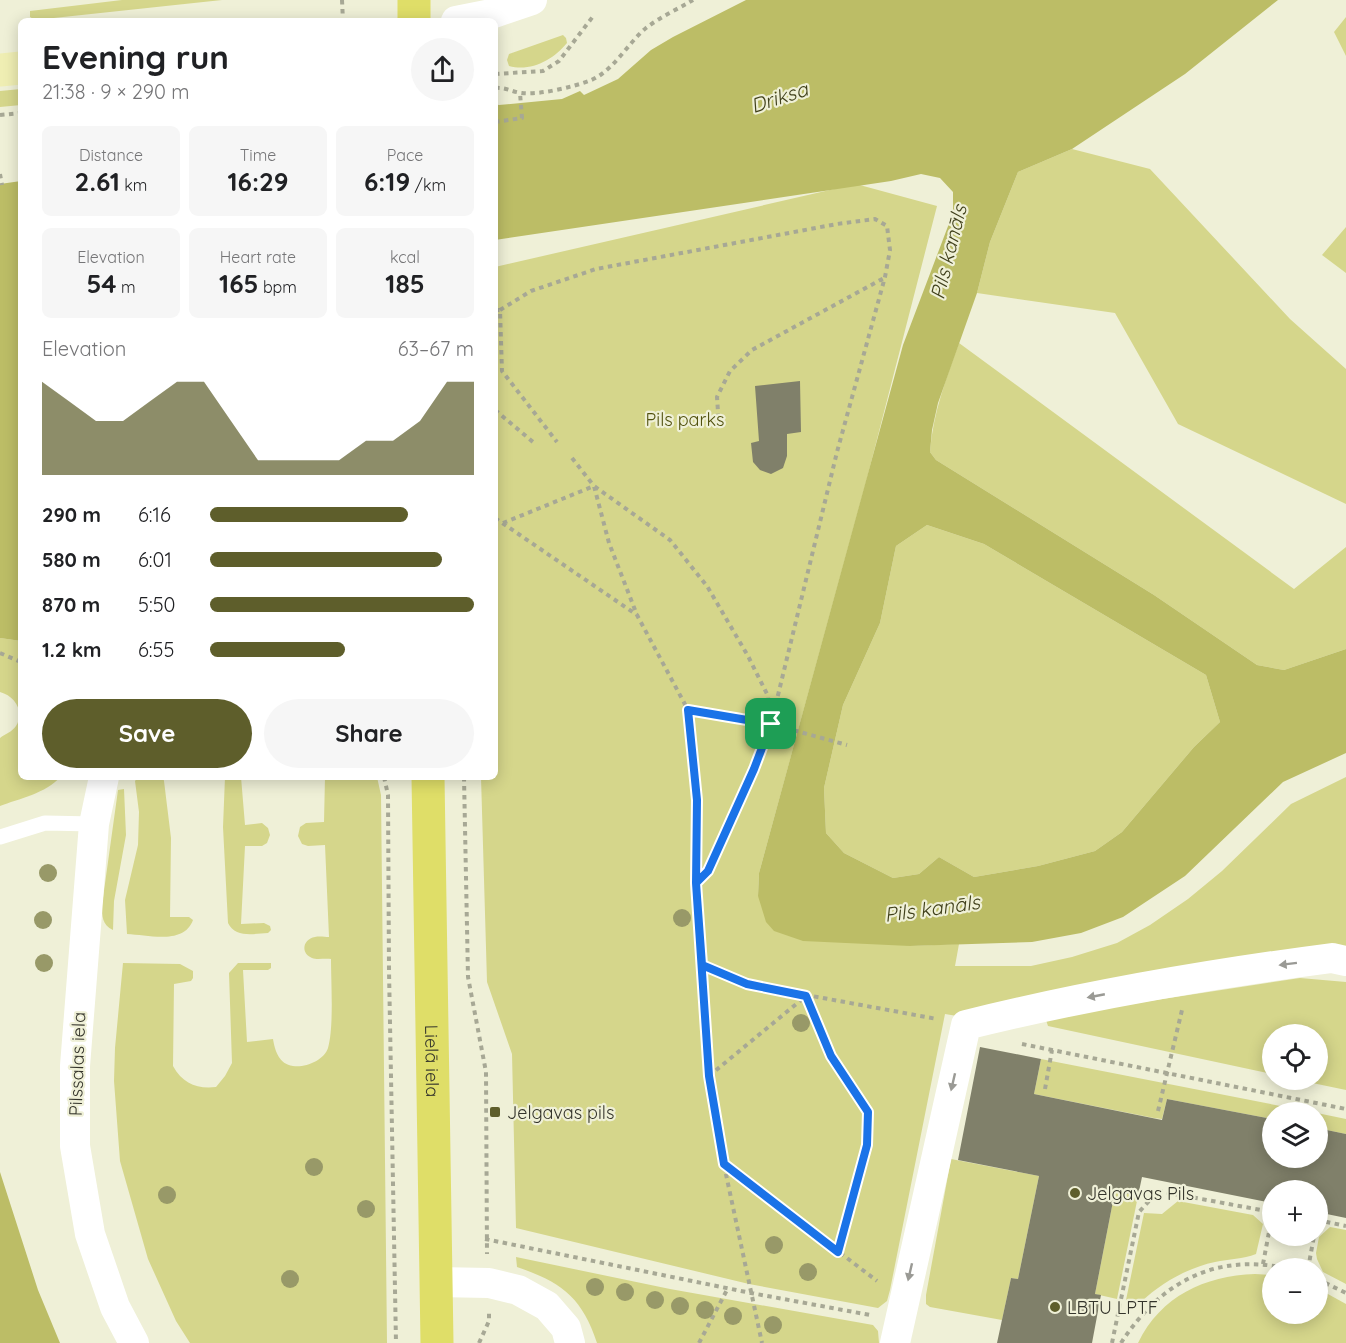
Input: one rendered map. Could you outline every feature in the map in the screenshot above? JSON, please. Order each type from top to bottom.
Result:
[{"type":"main road","points":[[414,0],[414,18]]},
{"type":"main road","name":"Lielā iela","points":[[428,780],[437,1343]]},
{"type":"street","points":[[471,18],[491,14],[532,0]]},
{"type":"street","name":"Pilssalas iela","points":[[103,780],[94,824],[75,1066],[75,1146],[90,1234],[115,1307],[134,1343]]},
{"type":"street","points":[[899,1321],[966,1025],[1032,1009],[1190,978],[1332,958],[1346,961]]},
{"type":"street","points":[[436,1282],[489,1283],[518,1290],[547,1306],[566,1328],[570,1343]]},
{"type":"lane","points":[[0,837],[45,823],[94,824]]},
{"type":"path","points":[[342,0],[343,18]]},
{"type":"path","points":[[498,88],[520,93],[536,93],[592,80],[609,68],[634,38],[648,26],[693,0]]},
{"type":"path","points":[[498,74],[543,71],[559,61],[594,15]]},
{"type":"path","points":[[498,122],[522,118],[520,93]]},
{"type":"path","points":[[0,115],[18,113]]},
{"type":"path","points":[[0,174],[2,185]]},
{"type":"path","points":[[557,442],[502,371],[498,310],[531,291],[596,269],[837,224],[875,219],[887,226],[890,250],[885,277],[837,452],[771,724],[754,769],[708,871],[696,883]]},
{"type":"path","points":[[719,427],[717,398],[730,372],[753,351],[885,277]]},
{"type":"path","points":[[498,413],[533,442]]},
{"type":"path","points":[[572,458],[594,486],[669,540],[707,586],[740,641],[768,696],[771,724]]},
{"type":"path","points":[[503,523],[594,486]]},
{"type":"path","points":[[594,486],[609,543],[637,615],[688,710],[697,800],[696,883],[709,1076],[724,1164],[762,1343]]},
{"type":"path","points":[[498,520],[637,615]]},
{"type":"path","points":[[0,653],[18,661]]},
{"type":"path","points":[[688,710],[771,724],[847,746]]},
{"type":"path","points":[[385,780],[388,795],[396,1343]]},
{"type":"path","points":[[464,780],[468,977],[486,1072],[485,1239],[489,1283],[489,1321],[479,1343]]},
{"type":"path","points":[[702,965],[747,984],[966,1025]]},
{"type":"path","points":[[1158,1111],[1190,978]]},
{"type":"path","points":[[709,1076],[806,996]]},
{"type":"path","points":[[806,996],[831,1056],[868,1112],[867,1145],[838,1252]]},
{"type":"path","points":[[1019,1043],[1346,1109]]},
{"type":"path","points":[[1045,1089],[1052,1050]]},
{"type":"path","points":[[724,1164],[838,1252],[899,1321]]},
{"type":"path","points":[[1112,1343],[1139,1212],[1158,1191],[1262,1212]]},
{"type":"path","points":[[1328,1222],[1346,1226]]},
{"type":"path","points":[[485,1239],[899,1321]]},
{"type":"path","points":[[1120,1343],[1142,1313],[1166,1293],[1188,1279],[1211,1268],[1238,1263],[1262,1264]]},
{"type":"path","points":[[1328,1284],[1346,1293]]},
{"type":"path","points":[[699,1343],[728,1288]]},
{"type":"green space","points":[[122,0],[222,0],[54,18],[32,18],[30,11]]},
{"type":"green space","points":[[1346,17],[1346,56],[1334,32]]},
{"type":"green space","points":[[563,35],[567,43],[555,55],[533,66],[509,66],[507,60],[509,54]]},
{"type":"green space","points":[[18,89],[18,105],[0,107],[0,91]]},
{"type":"green space","points":[[1072,149],[1150,169],[1290,319],[1346,369],[1346,504],[1178,424],[1115,313],[977,293],[990,242],[1018,172]]},
{"type":"green space","name":"Pils parks","points":[[856,184],[937,206],[866,482],[759,873],[758,896],[910,946],[959,944],[955,966],[1031,966],[1072,957],[1117,943],[1150,925],[1188,899],[1222,871],[1291,804],[1346,777],[1346,955],[969,1018],[945,1014],[890,1290],[887,1301],[878,1308],[749,1284],[516,1228],[512,1054],[487,982],[481,780],[498,780],[498,266]]},
{"type":"green space","points":[[1346,227],[1346,273],[1322,255]]},
{"type":"green space","points":[[959,343],[1294,589],[1346,547],[1346,649],[1284,670],[1257,665],[1154,595],[936,460],[930,452],[934,424]]},
{"type":"green space","points":[[927,525],[984,544],[1206,675],[1220,722],[1194,747],[1122,832],[1095,851],[1038,866],[974,877],[939,857],[919,874],[893,878],[844,853],[826,833],[824,788],[843,705],[880,623],[896,546]]},
{"type":"green space","points":[[0,638],[18,641],[18,708],[10,697],[0,692]]},
{"type":"green space","points":[[18,722],[18,780],[57,780],[40,791],[0,806],[0,738]]},
{"type":"green space","points":[[164,780],[171,838],[170,917],[189,917],[193,920],[188,928],[174,936],[155,937],[127,934],[125,900],[138,845],[139,812],[135,781]]},
{"type":"green space","points":[[225,780],[241,780],[245,825],[262,823],[268,828],[270,835],[267,843],[262,846],[245,846],[241,924],[264,923],[270,926],[271,930],[268,933],[240,933],[231,928],[228,923],[223,827]]},
{"type":"green space","points":[[325,780],[378,780],[381,795],[387,1343],[190,1343],[176,1321],[148,1259],[120,1161],[114,1081],[123,963],[180,964],[193,971],[191,981],[174,984],[173,1066],[181,1077],[191,1084],[216,1087],[232,1063],[229,973],[238,963],[271,963],[271,968],[268,970],[243,970],[247,1042],[273,1039],[281,1060],[288,1065],[309,1064],[319,1059],[326,1052],[330,1039],[331,959],[312,958],[306,953],[304,946],[311,938],[329,937],[325,845],[302,844],[298,836],[300,827],[306,823],[324,822]]},
{"type":"green space","points":[[124,789],[126,835],[114,901],[113,930],[105,923],[102,905],[118,790]]},
{"type":"green space","points":[[1300,978],[1346,982],[1346,1090],[1328,1086],[1328,1024],[1262,1024],[1262,1072],[1048,1026],[1045,1017]]},
{"type":"green space","points":[[1041,1059],[1262,1102],[1262,1117],[1167,1099],[1162,1119],[1034,1094]]},
{"type":"green space","points":[[1328,1115],[1346,1119],[1346,1134],[1328,1130]]},
{"type":"green space","points":[[951,1159],[1039,1176],[1018,1279],[1011,1278],[1002,1320],[930,1307],[926,1304]]},
{"type":"green space","points":[[1115,1191],[1138,1196],[1117,1299],[1095,1294]]},
{"type":"green space","points":[[1178,1201],[1253,1215],[1262,1223],[1256,1254],[1194,1268],[1166,1283],[1141,1302],[1126,1300],[1144,1213],[1162,1214]]},
{"type":"green space","points":[[1330,1227],[1346,1230],[1346,1284],[1328,1275],[1328,1258],[1317,1258],[1317,1246],[1328,1246]]},
{"type":"green space","points":[[516,1257],[670,1289],[873,1325],[878,1331],[879,1343],[597,1343],[584,1314],[568,1293],[546,1279],[517,1267]]},
{"type":"green space","points":[[1262,1274],[1262,1324],[1328,1324],[1328,1294],[1346,1304],[1346,1343],[1138,1343],[1159,1313],[1172,1301],[1202,1284],[1236,1276]]},
{"type":"water","points":[[746,0],[1278,0],[1185,74],[1072,149],[1018,172],[990,242],[977,293],[938,403],[930,452],[936,460],[1154,595],[1257,665],[1284,670],[1346,649],[1346,753],[1283,782],[1185,876],[1123,917],[1081,933],[1032,942],[910,946],[803,941],[774,931],[766,922],[758,896],[759,873],[903,345],[953,213],[953,192],[940,178],[921,174],[891,181],[498,240],[498,105],[562,99],[580,91],[584,95],[618,79],[651,50]],"holes":[[[927,525],[984,544],[1206,675],[1220,722],[1194,747],[1122,832],[1095,851],[1038,866],[974,877],[939,857],[919,874],[893,878],[844,853],[826,833],[824,788],[843,705],[880,623],[896,546]]]},
{"type":"water","points":[[18,181],[18,641],[0,638],[0,184]]},
{"type":"water","points":[[0,1172],[38,1290],[60,1343],[0,1343]]},
{"type":"building","points":[[800,381],[801,432],[787,434],[787,456],[783,468],[771,474],[760,470],[753,462],[751,443],[759,441],[755,386]]},
{"type":"building","name":"Jelgavas Pils","points":[[980,1047],[1041,1059],[1034,1094],[1162,1120],[1167,1099],[1262,1117],[1262,1168],[1328,1168],[1328,1130],[1346,1134],[1346,1218],[1328,1214],[1328,1180],[1262,1180],[1262,1201],[1142,1177],[1138,1196],[1115,1191],[1095,1294],[1101,1295],[1092,1343],[997,1343],[1011,1278],[1018,1279],[1039,1176],[958,1160]]},
{"type":"place","name":"Jelgavas pils","points":[[495,1112]]},
{"type":"place","name":"Jelgavas Pils","points":[[1075,1193]]},
{"type":"place","name":"LBTU LPTF","points":[[1055,1307]]},
{"type":"route","points":[[771,724],[688,710],[697,800],[696,883],[702,965],[747,984],[806,996],[831,1056],[868,1112],[867,1145],[838,1252],[724,1164],[709,1076],[696,883],[708,871],[754,769],[771,724]]},
{"type":"water label","name":"Driksa","points":[[779,97]]},
{"type":"water label","name":"Pils kanāls","points":[[948,252]]},
{"type":"water label","name":"Pils kanāls","points":[[932,908]]}]
